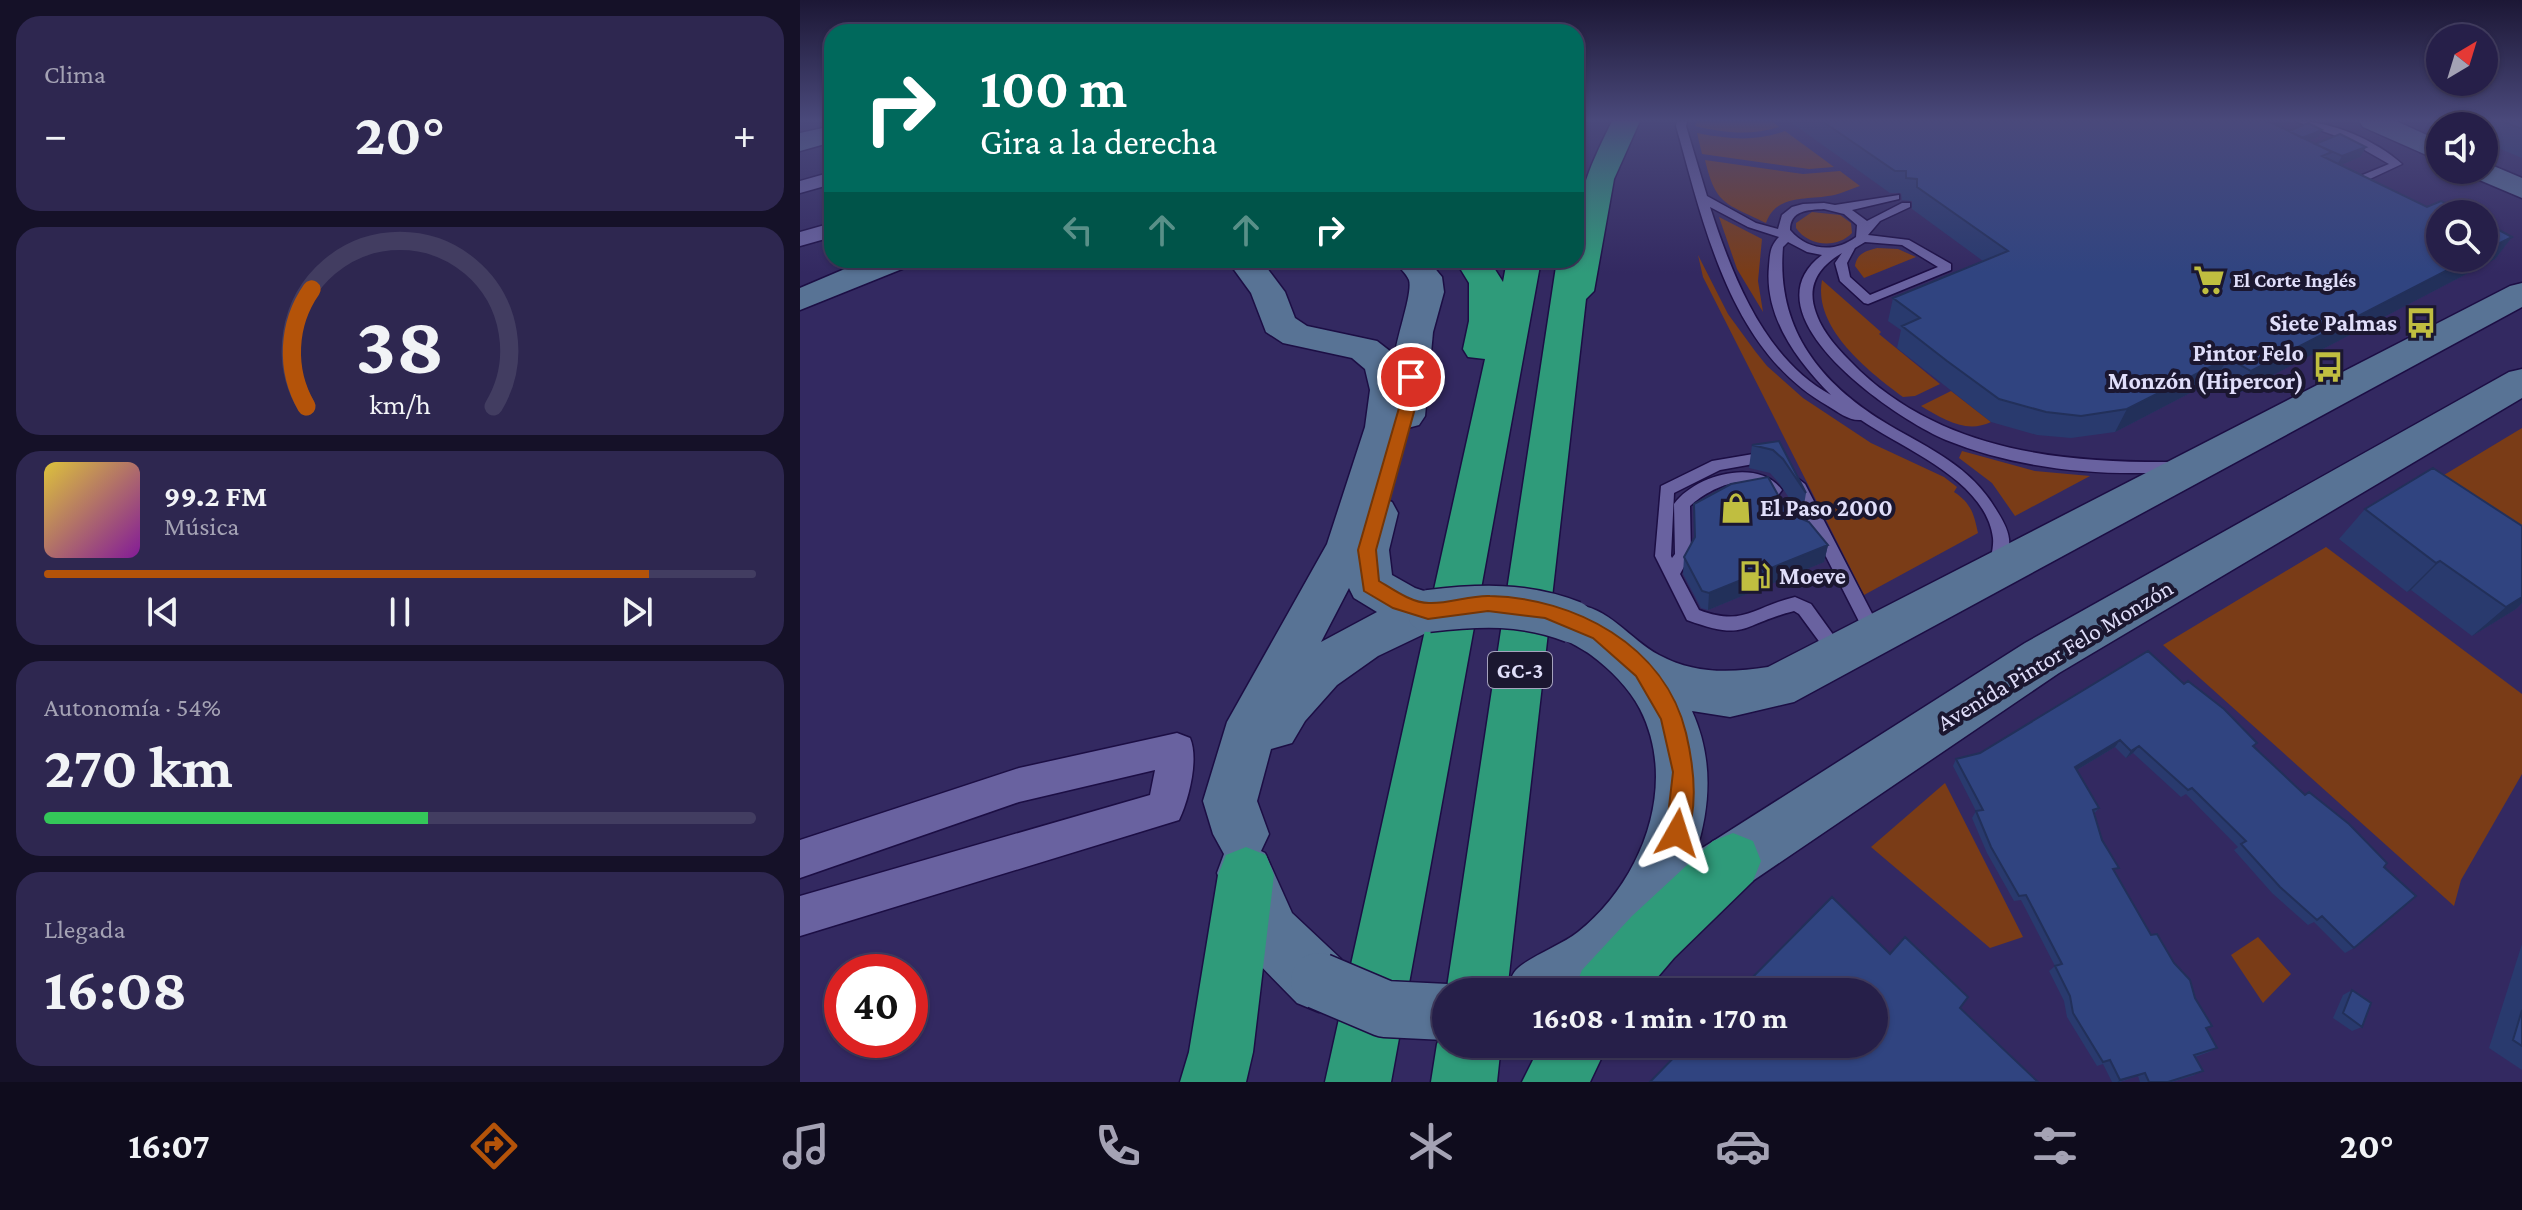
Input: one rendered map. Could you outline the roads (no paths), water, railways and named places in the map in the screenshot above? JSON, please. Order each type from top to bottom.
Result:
[{"type":"highway","points":[[1584,263],[1602,171]]},
{"type":"highway","points":[[1442,671],[1443,539],[1487,321],[1486,283],[1477,268]]},
{"type":"highway","points":[[1358,1082],[1522,268]]},
{"type":"highway","name":"GC-3","points":[[1478,978],[1573,268]]},
{"type":"highway","points":[[1563,348],[1583,268]]},
{"type":"highway","points":[[1213,1082],[1221,1052],[1243,854]]},
{"type":"highway","points":[[1595,978],[1653,937],[1733,861]]},
{"type":"highway","points":[[1464,1082],[1467,1058]]},
{"type":"highway","points":[[1554,1082],[1556,1058]]},
{"type":"highway","points":[[1554,1082],[1568,1058]]},
{"type":"street","points":[[2498,178],[2522,189]]},
{"type":"street","points":[[800,187],[824,180]]},
{"type":"street","points":[[800,239],[824,232]]},
{"type":"street","points":[[800,300],[876,268]]},
{"type":"street","points":[[1250,268],[1268,292],[1279,324],[1296,335],[1364,349],[1382,364],[1389,390],[1385,427],[1349,545],[1253,722],[1230,801],[1243,854],[1271,934],[1319,981],[1385,1009],[1432,1011]]},
{"type":"street","points":[[1412,611],[1370,585],[1367,550],[1409,401],[1412,353],[1427,292],[1425,277],[1417,268]]},
{"type":"street","points":[[1643,670],[1694,690],[1730,695],[1776,687],[2522,293]]},
{"type":"street","points":[[1341,343],[1375,336],[1421,309]]},
{"type":"street","name":"Avenida Pintor Felo Monzón","points":[[1733,861],[2042,658],[2522,381]]},
{"type":"street","points":[[1243,854],[1251,772],[1280,715],[1321,668],[1372,633],[1412,611],[1488,603],[1547,610],[1600,633],[1643,670],[1671,716],[1684,772],[1677,833],[1650,895],[1595,978]]},
{"type":"street","points":[[800,859],[1019,785],[1177,749],[1166,808],[800,916]]},
{"type":"lane","points":[[1694,171],[1716,247],[1736,294],[1786,368],[1836,407],[1879,425]]},
{"type":"lane","points":[[2341,177],[2353,183],[2380,171]]},
{"type":"lane","points":[[1701,197],[1752,225],[1787,236],[1809,248],[1844,250]]},
{"type":"lane","points":[[1787,236],[1782,226],[1790,213],[1811,206],[1837,208],[1868,205],[1895,197]]},
{"type":"lane","points":[[1906,205],[1876,219],[1844,250],[1824,258],[1810,272],[1805,294],[1811,317],[1855,376],[1904,413],[1953,437],[1991,450],[2034,459],[2148,468],[2192,467]]},
{"type":"lane","points":[[1837,208],[1857,217],[1863,234]]},
{"type":"lane","points":[[1844,250],[1841,263],[1844,278],[1868,300],[1947,267],[1905,242],[1863,234]]},
{"type":"lane","points":[[1787,236],[1777,246],[1775,291],[1791,340],[1849,404],[1951,466],[1984,497],[2001,538],[1997,569]]},
{"type":"lane","points":[[1782,455],[1824,537],[1857,645],[1795,604],[1740,626],[1717,626],[1693,615],[1663,556],[1666,490],[1717,465],[1782,455]]},
{"type":"lane","points":[[1672,574],[1683,554],[1682,518],[1697,508],[1748,488],[1775,492]]},
{"type":"lane","points":[[1804,529],[1824,537]]},
{"type":"place","name":"El Corte Inglés","points":[[2209,280]]},
{"type":"place","name":"Siete Palmas","points":[[2421,323]]},
{"type":"place","name":"Pintor Felo Monzón (Hipercor)","points":[[2328,367]]},
{"type":"place","name":"El Paso 2000","points":[[1736,508]]},
{"type":"place","name":"Moeve","points":[[1755,576]]}]
